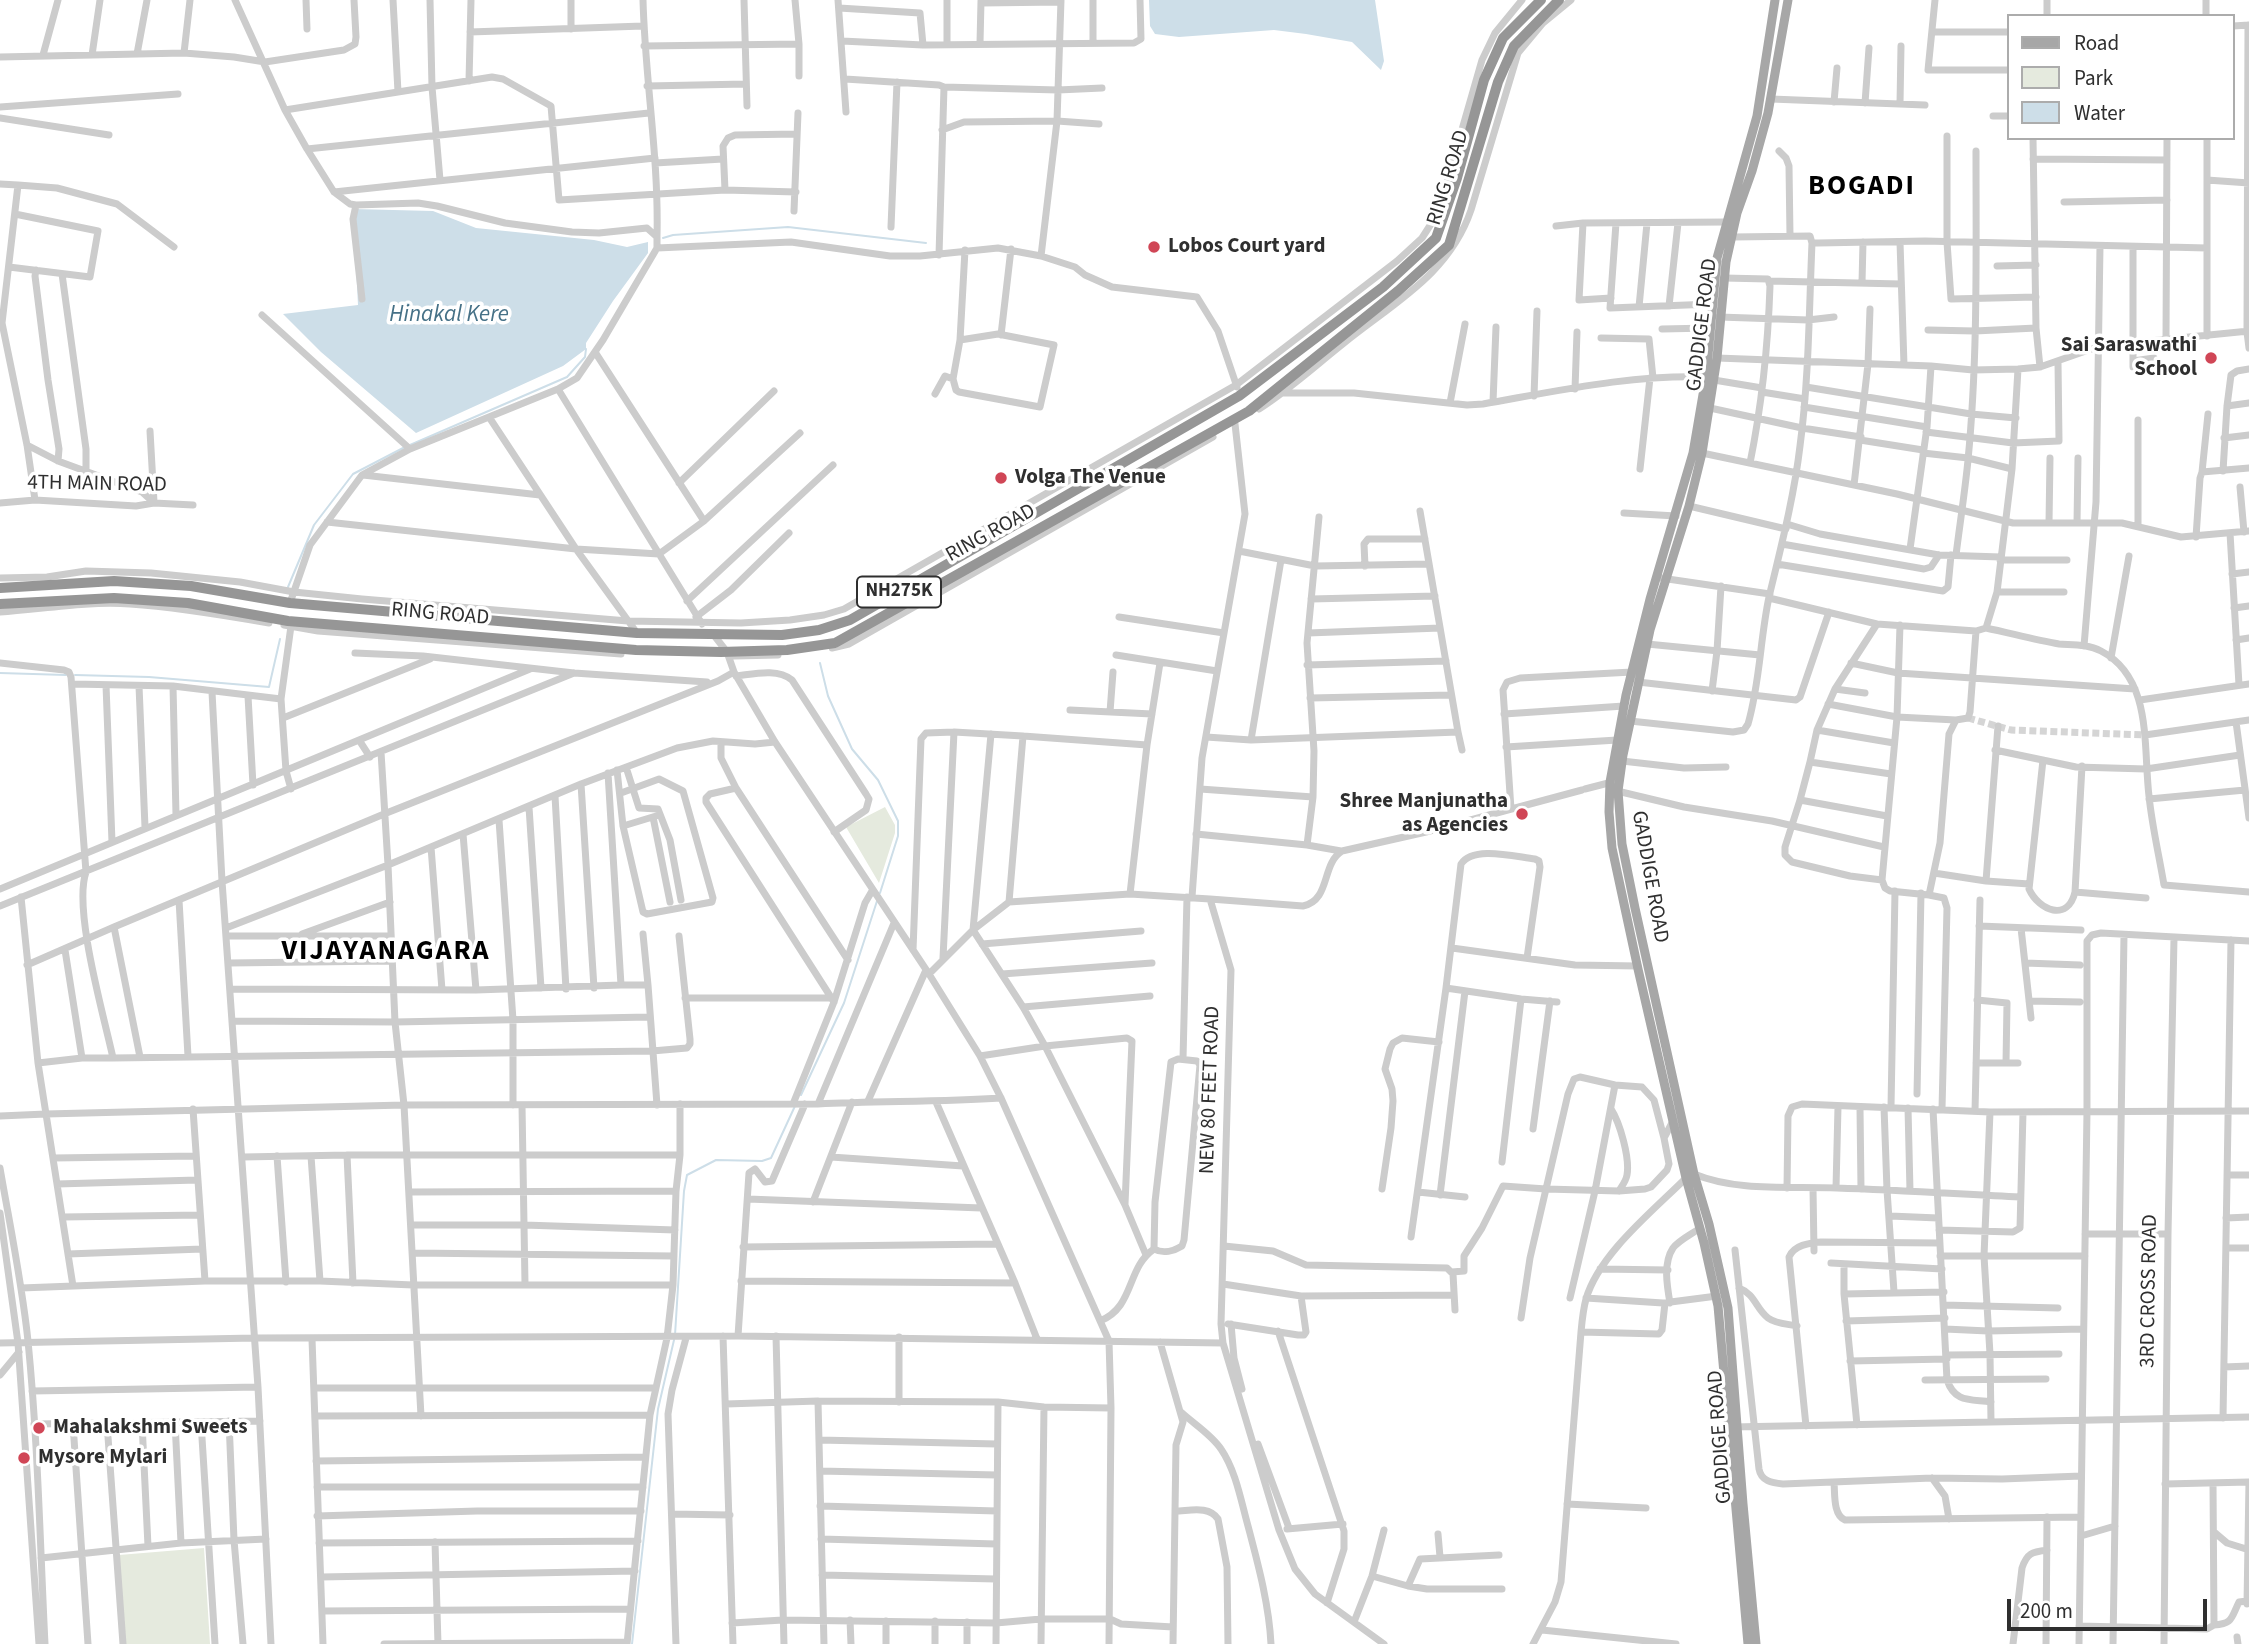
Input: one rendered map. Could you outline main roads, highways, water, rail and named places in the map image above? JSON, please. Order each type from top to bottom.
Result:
[{"type":"highway","name":"RING ROAD","points":[[0,587],[114,581],[191,586],[637,633],[782,635],[819,630],[850,621],[1238,390],[1260,380],[1383,287],[1436,238],[1457,178],[1484,80],[1503,38],[1541,0]]},
{"type":"highway","name":"RING ROAD","points":[[0,604],[114,598],[188,603],[267,620],[615,649],[728,654],[835,643],[1249,411],[1275,394],[1401,295],[1449,245],[1498,82],[1514,46],[1559,0]]},
{"type":"main road","name":"GADDIGE ROAD","points":[[1748,1644],[1728,1308],[1712,1237],[1673,1121],[1612,848],[1609,812],[1617,740],[1632,672],[1662,578],[1689,506],[1702,453],[1710,408],[1710,328],[1717,258],[1758,116],[1775,0]]},
{"type":"main road","name":"GADDIGE ROAD","points":[[1756,1644],[1734,1427],[1717,1296],[1700,1228],[1622,844],[1614,785],[1622,761],[1676,516],[1717,358],[1724,278],[1737,213],[1752,171],[1771,99],[1788,0]]},
{"type":"water","points":[[1149,0],[1375,0],[1384,61],[1381,70],[1352,42],[1274,30],[1179,37],[1155,34],[1150,26]]},
{"type":"water","name":"Hinakal Kere","points":[[353,209],[433,211],[476,228],[594,240],[627,247],[648,242],[648,253],[613,301],[586,343],[586,349],[563,366],[416,433],[321,352],[283,314],[358,305]]},
{"type":"waterway","points":[[663,238],[673,235],[788,227],[926,243]]},
{"type":"waterway","points":[[410,445],[567,377],[585,357],[586,349]]},
{"type":"waterway","points":[[288,587],[314,525],[353,474],[405,447]]},
{"type":"waterway","points":[[75,675],[149,677],[269,687],[280,639]]},
{"type":"waterway","points":[[820,663],[828,696],[852,749],[878,780],[898,821],[898,836],[880,893]]},
{"type":"waterway","points":[[0,673],[66,675]]},
{"type":"waterway","points":[[801,1095],[844,1003],[877,901]]},
{"type":"waterway","points":[[675,1335],[687,1175],[716,1160],[762,1161],[771,1158],[795,1106]]},
{"type":"waterway","points":[[632,1644],[658,1409],[674,1340]]},
{"type":"tunnel","points":[[1968,718],[2011,730],[2145,735]]},
{"type":"place","name":"Lobos Court yard","points":[[1154,247]]},
{"type":"place","name":"Sai Saraswathi School","points":[[2211,358]]},
{"type":"place","name":"Volga The Venue","points":[[1001,478]]},
{"type":"place","name":"Shree Manjunatha as Agencies","points":[[1522,814]]},
{"type":"place","name":"Mahalakshmi Sweets","points":[[39,1428]]},
{"type":"place","name":"Mysore Mylari","points":[[24,1458]]},
{"type":"district","name":"BOGADI","points":[[1862,188]]},
{"type":"district","name":"VIJAYANAGARA","points":[[386,953]]}]
